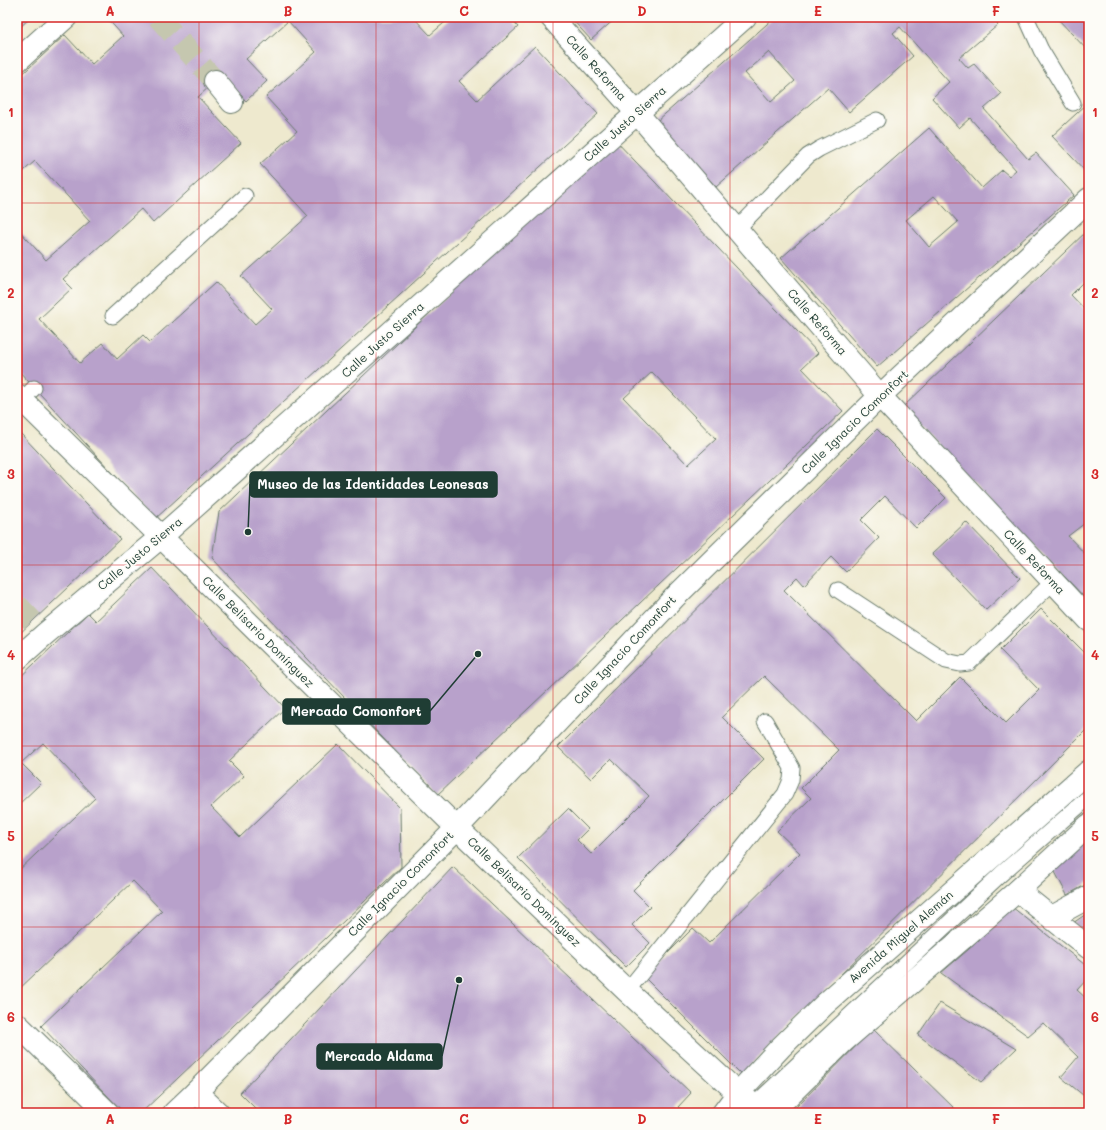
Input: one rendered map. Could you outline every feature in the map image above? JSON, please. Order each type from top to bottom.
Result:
[{"type":"street","points":[[17,61],[66,17]]},
{"type":"street","name":"Calle Reforma","points":[[550,17],[637,113],[880,396],[1089,620]]},
{"type":"street","name":"Calle Justo Sierra","points":[[17,659],[162,536],[745,17]]},
{"type":"street","points":[[215,81],[232,102]]},
{"type":"street","name":"Calle Ignacio Comonfort","points":[[174,1113],[457,828],[674,598],[880,396],[1089,200]]},
{"type":"street","name":"Calle Belisario Domínguez","points":[[24,394],[162,536],[457,828],[627,991],[755,1107]]},
{"type":"street","name":"Avenida Miguel Alemán","points":[[755,1107],[780,1048],[825,1004],[1089,772]]},
{"type":"street","name":"Avenida Miguel Alemán","points":[[724,1113],[755,1107],[844,1041],[1018,891],[1089,825]]},
{"type":"street","points":[[1018,891],[1089,948]]},
{"type":"street","points":[[1052,918],[1089,897]]},
{"type":"street","points":[[17,1024],[108,1113]]},
{"type":"street","points":[[196,1092],[218,1113]]},
{"type":"lane","points":[[1026,17],[1041,50],[1073,104]]},
{"type":"lane","points":[[737,229],[808,156],[877,120]]},
{"type":"lane","points":[[113,316],[245,196]]},
{"type":"lane","points":[[838,590],[946,661],[960,664],[969,663],[1053,582]]},
{"type":"lane","points":[[627,991],[785,794],[791,780],[792,768],[765,721]]},
{"type":"lane","points":[[755,1107],[1001,874],[1089,797]]},
{"type":"building","points":[[17,17],[31,17],[17,30]]},
{"type":"building","points":[[106,17],[413,17],[430,35],[451,17],[509,17],[518,27],[459,81],[477,100],[535,46],[598,114],[155,519],[17,369],[17,228],[46,260],[90,221],[35,161],[17,177],[17,79],[65,35],[92,64],[123,36]],"holes":[[[288,21],[316,52],[266,97],[297,131],[260,164],[308,216],[241,276],[272,309],[255,324],[216,282],[150,342],[143,335],[117,359],[103,343],[80,363],[39,319],[72,288],[63,279],[141,209],[153,223],[241,143],[198,97],[222,75],[246,101],[267,81],[246,59]]]},
{"type":"building","points":[[570,17],[617,17],[591,40]]},
{"type":"building","points":[[775,17],[991,17],[998,25],[959,58],[968,68],[974,64],[1001,94],[984,109],[1028,159],[1036,153],[1074,195],[877,367],[781,258],[929,128],[982,188],[1002,170],[1009,176],[1016,170],[970,118],[959,128],[932,98],[949,82],[900,27],[893,33],[913,56],[849,112],[828,88],[716,187],[657,121]],"holes":[[[769,52],[795,81],[771,102],[745,73]],[[934,196],[958,222],[929,247],[906,220]]]},
{"type":"building","points":[[1056,17],[1089,17],[1089,52]]},
{"type":"building","points":[[1089,102],[1089,175],[1052,136]]},
{"type":"building","points":[[614,139],[818,353],[802,368],[843,411],[437,795],[212,558],[219,512]],"holes":[[[652,372],[716,439],[688,465],[624,398]]]},
{"type":"building","points":[[1089,229],[1089,283],[1086,280],[1071,295],[1089,314],[1089,520],[1068,536],[1089,558],[1089,602],[902,408]]},
{"type":"building","points":[[877,429],[946,498],[916,528],[885,496],[861,520],[879,538],[846,572],[831,557],[804,585],[797,577],[784,590],[916,721],[960,677],[1006,723],[1039,690],[1000,650],[1041,609],[1089,657],[1089,727],[741,1074],[644,977],[693,928],[709,943],[800,853],[777,831],[811,798],[801,788],[839,750],[764,676],[722,717],[764,759],[633,890],[650,907],[632,925],[650,943],[626,967],[518,858],[568,809],[588,829],[577,840],[591,854],[649,796],[611,759],[591,779],[558,747]]},
{"type":"building","points":[[20,433],[120,539],[17,636],[17,436]]},
{"type":"building","points":[[966,522],[1020,578],[986,610],[932,554]]},
{"type":"building","points":[[152,568],[285,708],[229,761],[244,776],[211,807],[240,837],[338,744],[400,808],[401,867],[141,1113],[124,1113],[41,1026],[162,911],[133,881],[17,991],[17,872],[95,798],[43,743],[21,763],[41,783],[17,806],[17,680],[88,613],[96,621]]},
{"type":"building","points":[[1089,837],[1089,883],[1067,895],[1053,868]]},
{"type":"building","points":[[453,867],[691,1093],[678,1107],[685,1113],[260,1113],[240,1093]]},
{"type":"building","points":[[1012,907],[1089,968],[1089,977],[1077,990],[1089,1001],[1089,1100],[1061,1077],[1078,1057],[1043,1023],[1028,1036],[941,973],[976,943]]},
{"type":"building","points":[[1089,912],[1089,935],[1073,923]]},
{"type":"building","points":[[940,1003],[1016,1049],[981,1082],[918,1035]]},
{"type":"building","points":[[873,1029],[956,1110],[953,1113],[790,1113]]},
{"type":"tunnel","points":[[158,17],[215,81]]},
{"type":"tunnel","points":[[17,605],[45,634]]},
{"type":"place","name":"Museo de las Identidades Leonesas","points":[[248,532]]},
{"type":"place","name":"Mercado Comonfort","points":[[478,654]]},
{"type":"place","name":"Mercado Aldama","points":[[459,980]]}]
